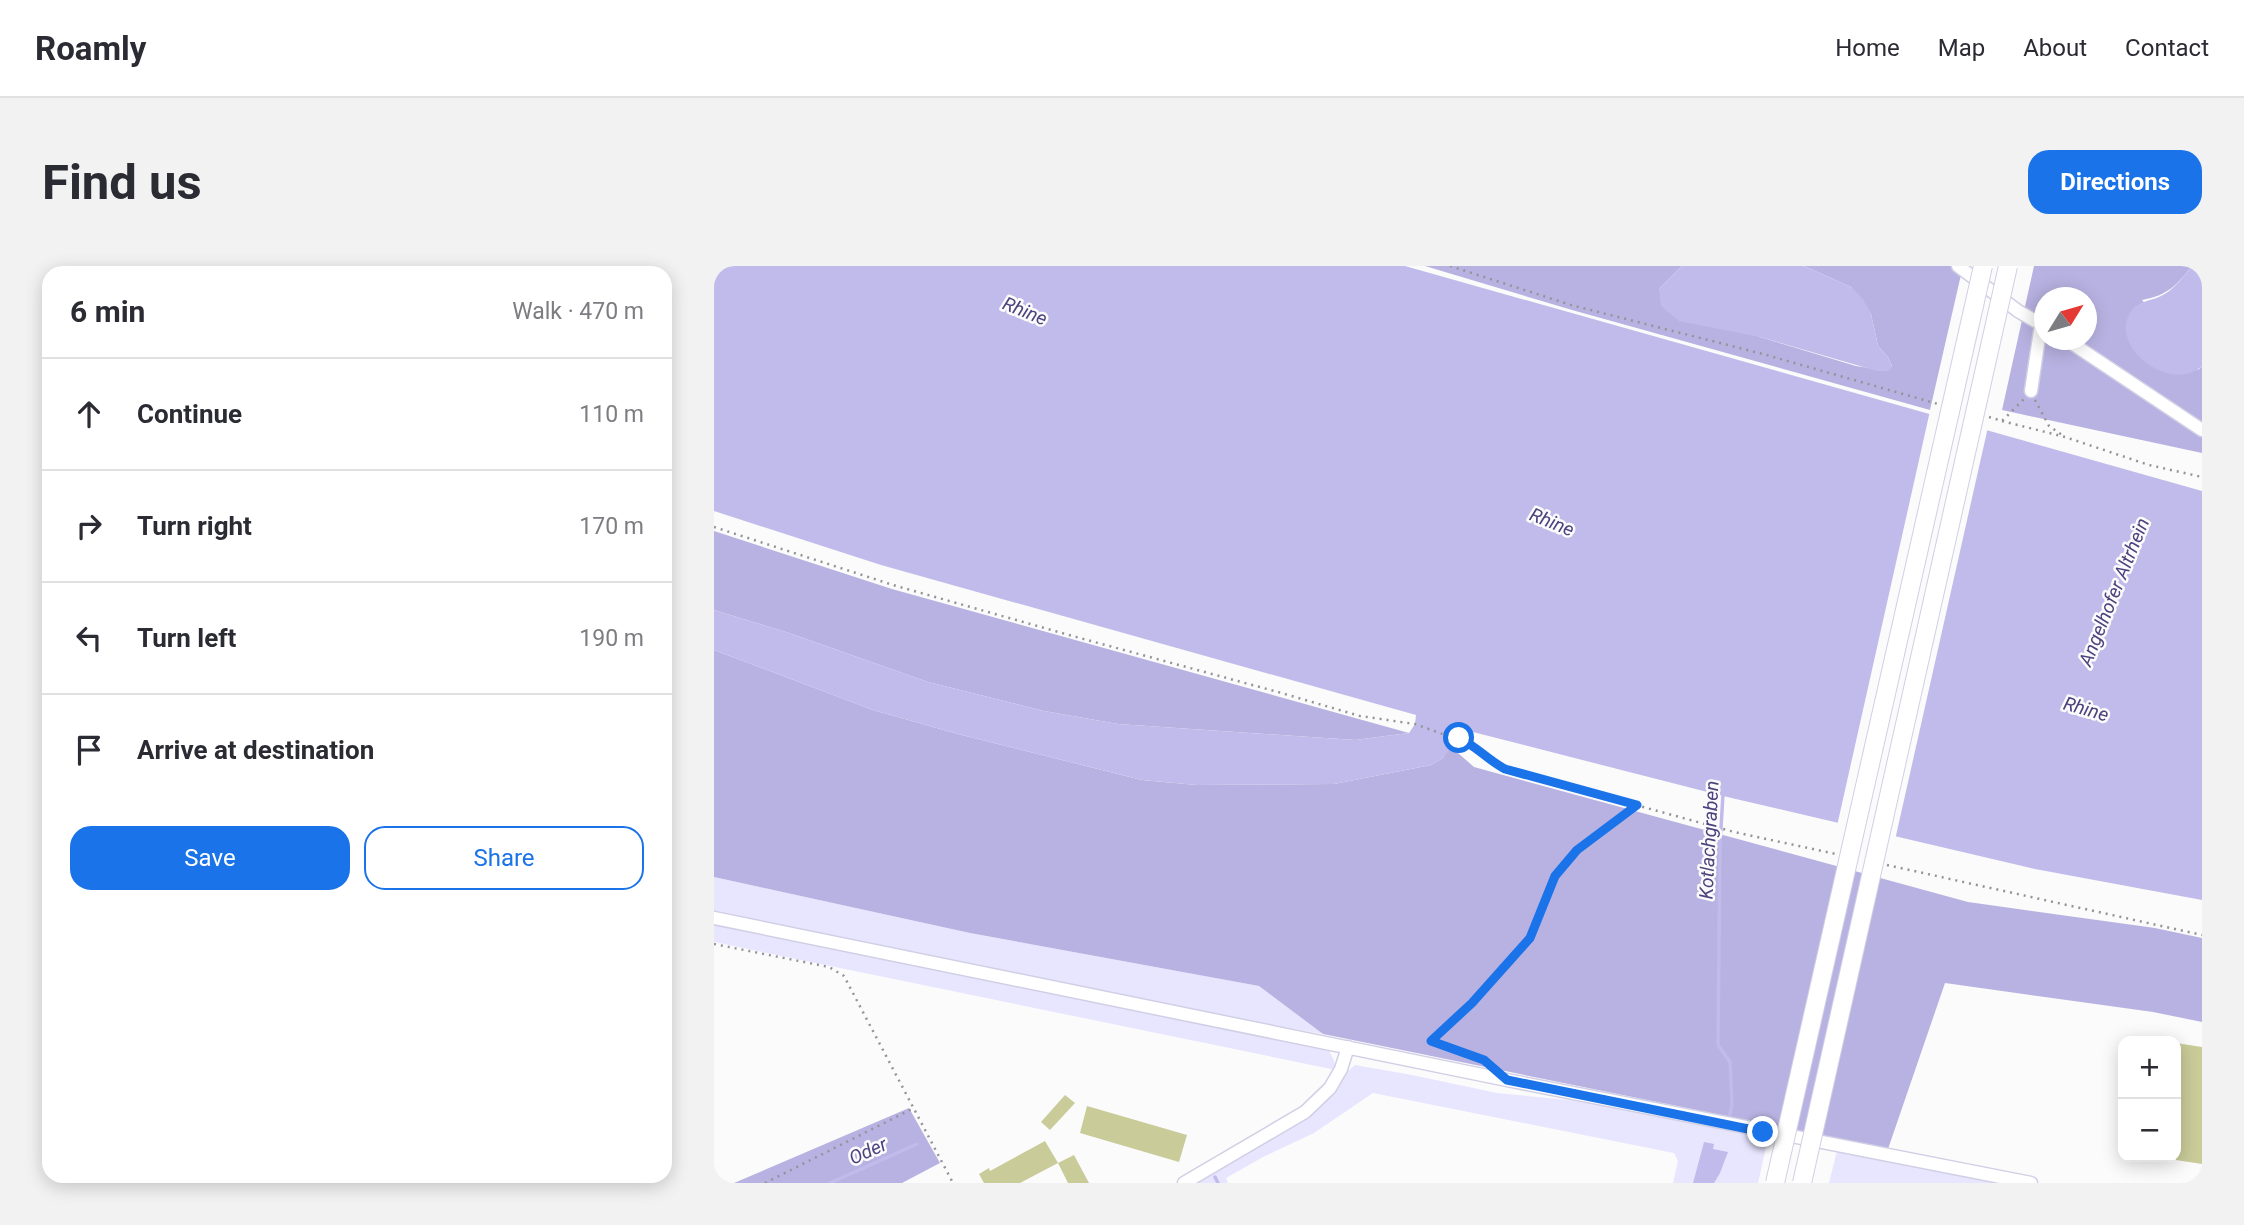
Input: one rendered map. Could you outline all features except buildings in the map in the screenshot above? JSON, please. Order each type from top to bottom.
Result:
[{"type":"highway","points":[[1775,1183],[1983,266]]},
{"type":"highway","points":[[1802,1183],[2008,266]]},
{"type":"street","points":[[1958,266],[2034,320]]},
{"type":"street","points":[[2031,391],[2038,350]]},
{"type":"street","points":[[2082,350],[2202,430]]},
{"type":"street","points":[[714,918],[1507,1080],[2031,1183]]},
{"type":"street","points":[[1184,1183],[1305,1112],[1330,1088],[1341,1069],[1348,1047]]},
{"type":"path","points":[[1450,266],[1571,305],[1763,354],[1949,406]]},
{"type":"path","points":[[1472,272],[1473,266]]},
{"type":"path","points":[[2002,421],[2031,391],[2049,426],[2065,437]]},
{"type":"path","points":[[1988,417],[2065,437],[2149,465],[2202,477]]},
{"type":"path","points":[[714,527],[893,585],[1360,716],[1415,724],[1471,744],[1489,761],[1505,769],[1734,832],[1838,855]]},
{"type":"path","points":[[1507,1080],[1484,1060],[1431,1041],[1472,1003],[1530,938],[1555,876],[1577,850],[1637,805]]},
{"type":"path","points":[[1888,866],[2202,935]]},
{"type":"path","points":[[714,944],[838,971],[850,986],[953,1183]]},
{"type":"path","points":[[765,1183],[913,1109]]},
{"type":"shaded area","points":[[1425,266],[1682,266],[1659,289],[1760,337],[1856,366],[1888,371],[1892,366],[1878,346],[1871,314],[1851,287],[1804,266],[1963,266],[1930,410]]},
{"type":"shaded area","points":[[2034,266],[2192,266],[2171,289],[2142,300],[2198,370],[2202,366],[2202,453],[2002,410]]},
{"type":"shaded area","points":[[714,531],[892,589],[1409,733],[1355,740],[1118,724],[1044,711],[928,682],[789,633],[714,610]]},
{"type":"shaded area","points":[[714,650],[873,710],[1142,780],[1197,785],[1334,784],[1431,765],[1443,758],[1450,746],[1474,767],[1968,902],[2155,928],[2202,938],[2202,1022],[2153,1012],[1945,983],[1888,1149],[1323,1034],[1259,986],[970,933],[714,877]]},
{"type":"shaded area","points":[[714,877],[970,933],[1259,986],[1323,1034],[1238,1019],[714,911]]},
{"type":"shaded area","points":[[714,923],[1004,981],[1329,1051],[1336,1070],[714,942]]},
{"type":"shaded area","points":[[1355,1065],[1497,1093],[1588,1102],[1768,1138],[1758,1183],[1673,1183],[1678,1161],[1674,1153],[1373,1093],[1314,1133],[1226,1178],[1228,1183],[1196,1183],[1280,1132]]},
{"type":"shaded area","points":[[909,1108],[940,1163],[902,1183],[734,1183]]},
{"type":"shaded area","points":[[1837,1151],[1991,1181],[1991,1183],[1829,1183]]},
{"type":"water","points":[[714,266],[1405,266],[2202,491],[2202,900],[2035,869],[1723,796],[1465,730],[1443,758],[1431,765],[1334,784],[1197,785],[1142,780],[873,710],[714,650],[714,610],[789,633],[928,682],[1044,711],[1118,724],[1355,740],[1409,733],[1415,724],[1416,715],[881,565],[714,511]]},
{"type":"water","points":[[1682,266],[1804,266],[1851,287],[1863,299],[1871,314],[1878,346],[1892,366],[1889,371],[1877,371],[1760,337],[1679,321],[1661,306],[1659,289]]},
{"type":"water","points":[[2192,266],[2202,266],[2202,366],[2189,373],[2160,371],[2136,353],[2128,340],[2126,326],[2133,309],[2140,303],[2170,290]]},
{"type":"water","points":[[1704,1142],[1714,1144],[1713,1149],[1728,1152],[1714,1183],[1693,1183]]},
{"type":"pier","points":[[1930,411],[1988,427],[1895,840],[1837,826]]},
{"type":"waterway","name":"Kotlachgraben","points":[[1723,794],[1718,1045],[1730,1062],[1730,1114]]},
{"type":"waterway","name":"Oder","points":[[830,1183],[917,1144]]},
{"type":"waterway","name":"Oder","points":[[1215,1177],[1218,1183]]},
{"type":"route","points":[[1459,738],[1471,744],[1489,761],[1505,769],[1637,805],[1577,850],[1555,876],[1530,938],[1472,1003],[1431,1041],[1484,1060],[1507,1080],[1763,1132]]},
{"type":"water label","name":"Rhine","points":[[1025,311]]},
{"type":"water label","name":"Rhine","points":[[1552,522]]},
{"type":"water label","name":"Angelhofer Altrhein","points":[[2114,592]]},
{"type":"water label","name":"Rhine","points":[[2086,709]]}]
